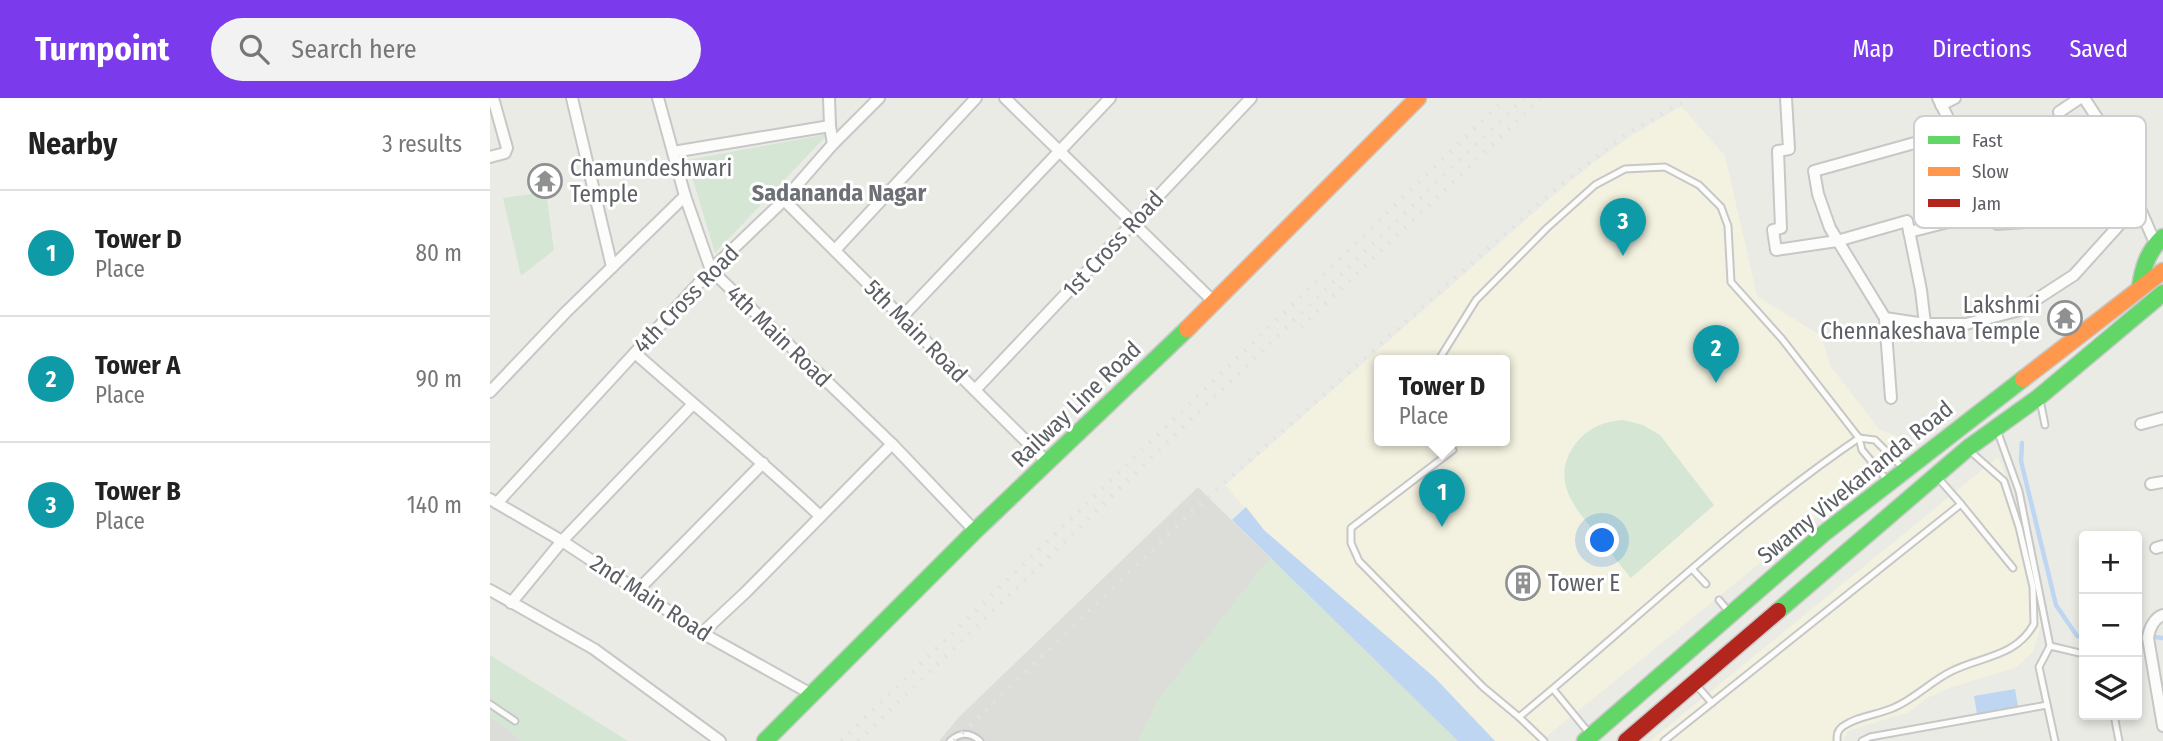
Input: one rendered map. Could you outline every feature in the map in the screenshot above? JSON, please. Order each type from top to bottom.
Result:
[{"type":"main road","name":"Railway Line Road","points":[[765,741],[975,531],[1215,303],[1418,98]]},
{"type":"main road","points":[[2140,287],[2144,260],[2159,240]]},
{"type":"main road","name":"Swamy Vivekananda Road","points":[[1588,738],[1823,534],[2163,271]]},
{"type":"main road","name":"Swamy Vivekananda Road","points":[[1626,741],[1968,449],[2039,397],[2163,293]]},
{"type":"street","points":[[493,98],[506,148],[505,153],[495,156]]},
{"type":"street","points":[[572,98],[612,267]]},
{"type":"street","name":"4th Main Road","points":[[658,98],[685,196],[711,271],[892,444],[975,531]]},
{"type":"street","points":[[829,98],[833,144]]},
{"type":"street","name":"4th Cross Road","points":[[494,501],[879,98]]},
{"type":"street","points":[[835,250],[976,98]]},
{"type":"street","points":[[1005,98],[1215,303]]},
{"type":"street","points":[[902,317],[1110,98]]},
{"type":"street","name":"1st Cross Road","points":[[975,390],[1251,98]]},
{"type":"street","points":[[1786,98],[1789,149],[1779,151],[1781,228],[1773,230],[1776,250],[1837,241],[1907,221],[1925,324]]},
{"type":"street","points":[[1940,101],[1955,98]]},
{"type":"street","points":[[2059,112],[2082,98],[2096,116]]},
{"type":"street","points":[[673,152],[830,126]]},
{"type":"street","points":[[1891,398],[1885,318],[1830,228],[1818,194],[1814,171],[1914,143]]},
{"type":"street","points":[[490,392],[566,312],[685,196]]},
{"type":"street","name":"5th Main Road","points":[[784,200],[1048,463]]},
{"type":"street","points":[[2146,220],[2159,240]]},
{"type":"street","points":[[1909,232],[1925,228]]},
{"type":"street","points":[[1885,318],[1925,324],[1966,324],[2020,310],[2074,275],[2117,228]]},
{"type":"street","points":[[635,353],[820,516]]},
{"type":"street","points":[[511,603],[562,541],[693,404]]},
{"type":"street","points":[[2141,424],[2163,418]]},
{"type":"street","points":[[702,632],[746,592],[892,444]]},
{"type":"street","points":[[637,591],[763,463]]},
{"type":"street","points":[[2151,485],[2163,482]]},
{"type":"street","name":"2nd Main Road","points":[[494,501],[562,541],[702,632],[813,695]]},
{"type":"street","points":[[490,590],[594,649],[720,741]]},
{"type":"street","points":[[2163,615],[2149,634],[2163,726]]},
{"type":"lane","points":[[1442,355],[1476,300],[1547,228],[1595,185],[1625,169],[1665,167],[1699,185],[1721,207],[1728,226],[1731,282],[1782,339],[1859,438],[1862,450],[1888,482]]},
{"type":"lane","points":[[2039,397],[2045,425]]},
{"type":"lane","points":[[1996,428],[2020,491],[2050,646],[2039,667],[2055,741]]},
{"type":"lane","points":[[1519,717],[1810,471],[1859,438],[1875,440],[1904,470]]},
{"type":"lane","points":[[1450,446],[1453,450],[1352,528],[1351,543],[1359,561],[1483,687],[1544,741]]},
{"type":"lane","points":[[1837,741],[1841,728],[1851,722],[1893,708],[1952,671],[2007,651],[2021,641],[2034,624],[2032,587],[2019,527],[2004,481],[1968,449]]},
{"type":"lane","points":[[1936,477],[2013,568]]},
{"type":"lane","points":[[1664,741],[1961,504]]},
{"type":"lane","points":[[1692,569],[1706,584]]},
{"type":"lane","points":[[1719,600],[1731,614]]},
{"type":"lane","points":[[2050,646],[2079,653]]},
{"type":"lane","points":[[1695,684],[1712,703]]},
{"type":"lane","points":[[1553,690],[1588,738]]},
{"type":"lane","points":[[490,704],[515,722]]},
{"type":"lane","points":[[1862,741],[1870,737],[2048,705]]},
{"type":"lane","points":[[2115,720],[2119,741]]},
{"type":"lane","points":[[950,741],[961,734],[971,734],[980,741]]},
{"type":"shaded area","points":[[1681,106],[1725,156],[1757,296],[1821,336],[1831,367],[1879,429],[1909,442],[1541,741],[1495,741],[1435,678],[1264,530],[1225,485],[1593,163]]},
{"type":"shaded area","points":[[828,134],[715,253],[687,160]]},
{"type":"shaded area","points":[[546,192],[554,250],[521,276],[503,198]]},
{"type":"shaded area","points":[[1623,420],[1643,425],[1660,435],[1714,505],[1631,578],[1580,514],[1565,481],[1568,456],[1576,443],[1597,426]]},
{"type":"shaded area","points":[[1998,457],[2013,492],[2042,621],[2033,652],[2015,668],[1949,688],[1927,698],[1909,712],[1848,731],[1843,741],[1650,741]]},
{"type":"shaded area","points":[[1198,487],[1458,741],[939,741],[959,717]]},
{"type":"shaded area","points":[[1270,557],[1458,741],[1138,741],[1157,701]]},
{"type":"shaded area","points":[[490,655],[628,741],[522,741],[490,716]]},
{"type":"shaded area","points":[[490,716],[522,741],[490,741]]},
{"type":"water","points":[[1246,507],[1264,530],[1435,678],[1495,741],[1458,741],[1232,520]]},
{"type":"water","points":[[2015,689],[2018,706],[1977,714],[1974,696]]},
{"type":"waterway","points":[[2022,443],[2021,461],[2056,605],[2079,636]]},
{"type":"waterway","points":[[2142,636],[2163,638]]},
{"type":"railway","points":[[841,741],[1506,98]]},
{"type":"railway","points":[[858,741],[1524,98]]},
{"type":"railway","points":[[1301,327],[1541,98]]},
{"type":"railway","points":[[954,741],[1198,506],[1552,192],[1626,134],[1690,98]]},
{"type":"traffic: fast","points":[[2140,287],[2147,260],[2163,237]]},
{"type":"traffic: fast","points":[[1778,611],[1968,448],[2039,397],[2163,293]]},
{"type":"traffic: fast","points":[[765,741],[975,531],[1187,329]]},
{"type":"traffic: fast","points":[[1585,741],[1823,534],[2023,379]]},
{"type":"traffic: slow","points":[[1187,329],[1418,98]]},
{"type":"traffic: slow","points":[[2023,379],[2163,271]]},
{"type":"traffic: jam","points":[[1626,741],[1778,611]]},
{"type":"place","name":"Chamundeshwari Temple","points":[[545,181]]},
{"type":"place","name":"Tower B","points":[[1623,256]]},
{"type":"place","name":"Lakshmi Chennakeshava Temple","points":[[2065,318]]},
{"type":"place","name":"Tower A","points":[[1716,383]]},
{"type":"place","name":"Tower D","points":[[1442,527]]},
{"type":"place","name":"Tower E","points":[[1523,583]]},
{"type":"district","name":"Sadananda Nagar","points":[[839,193]]}]
